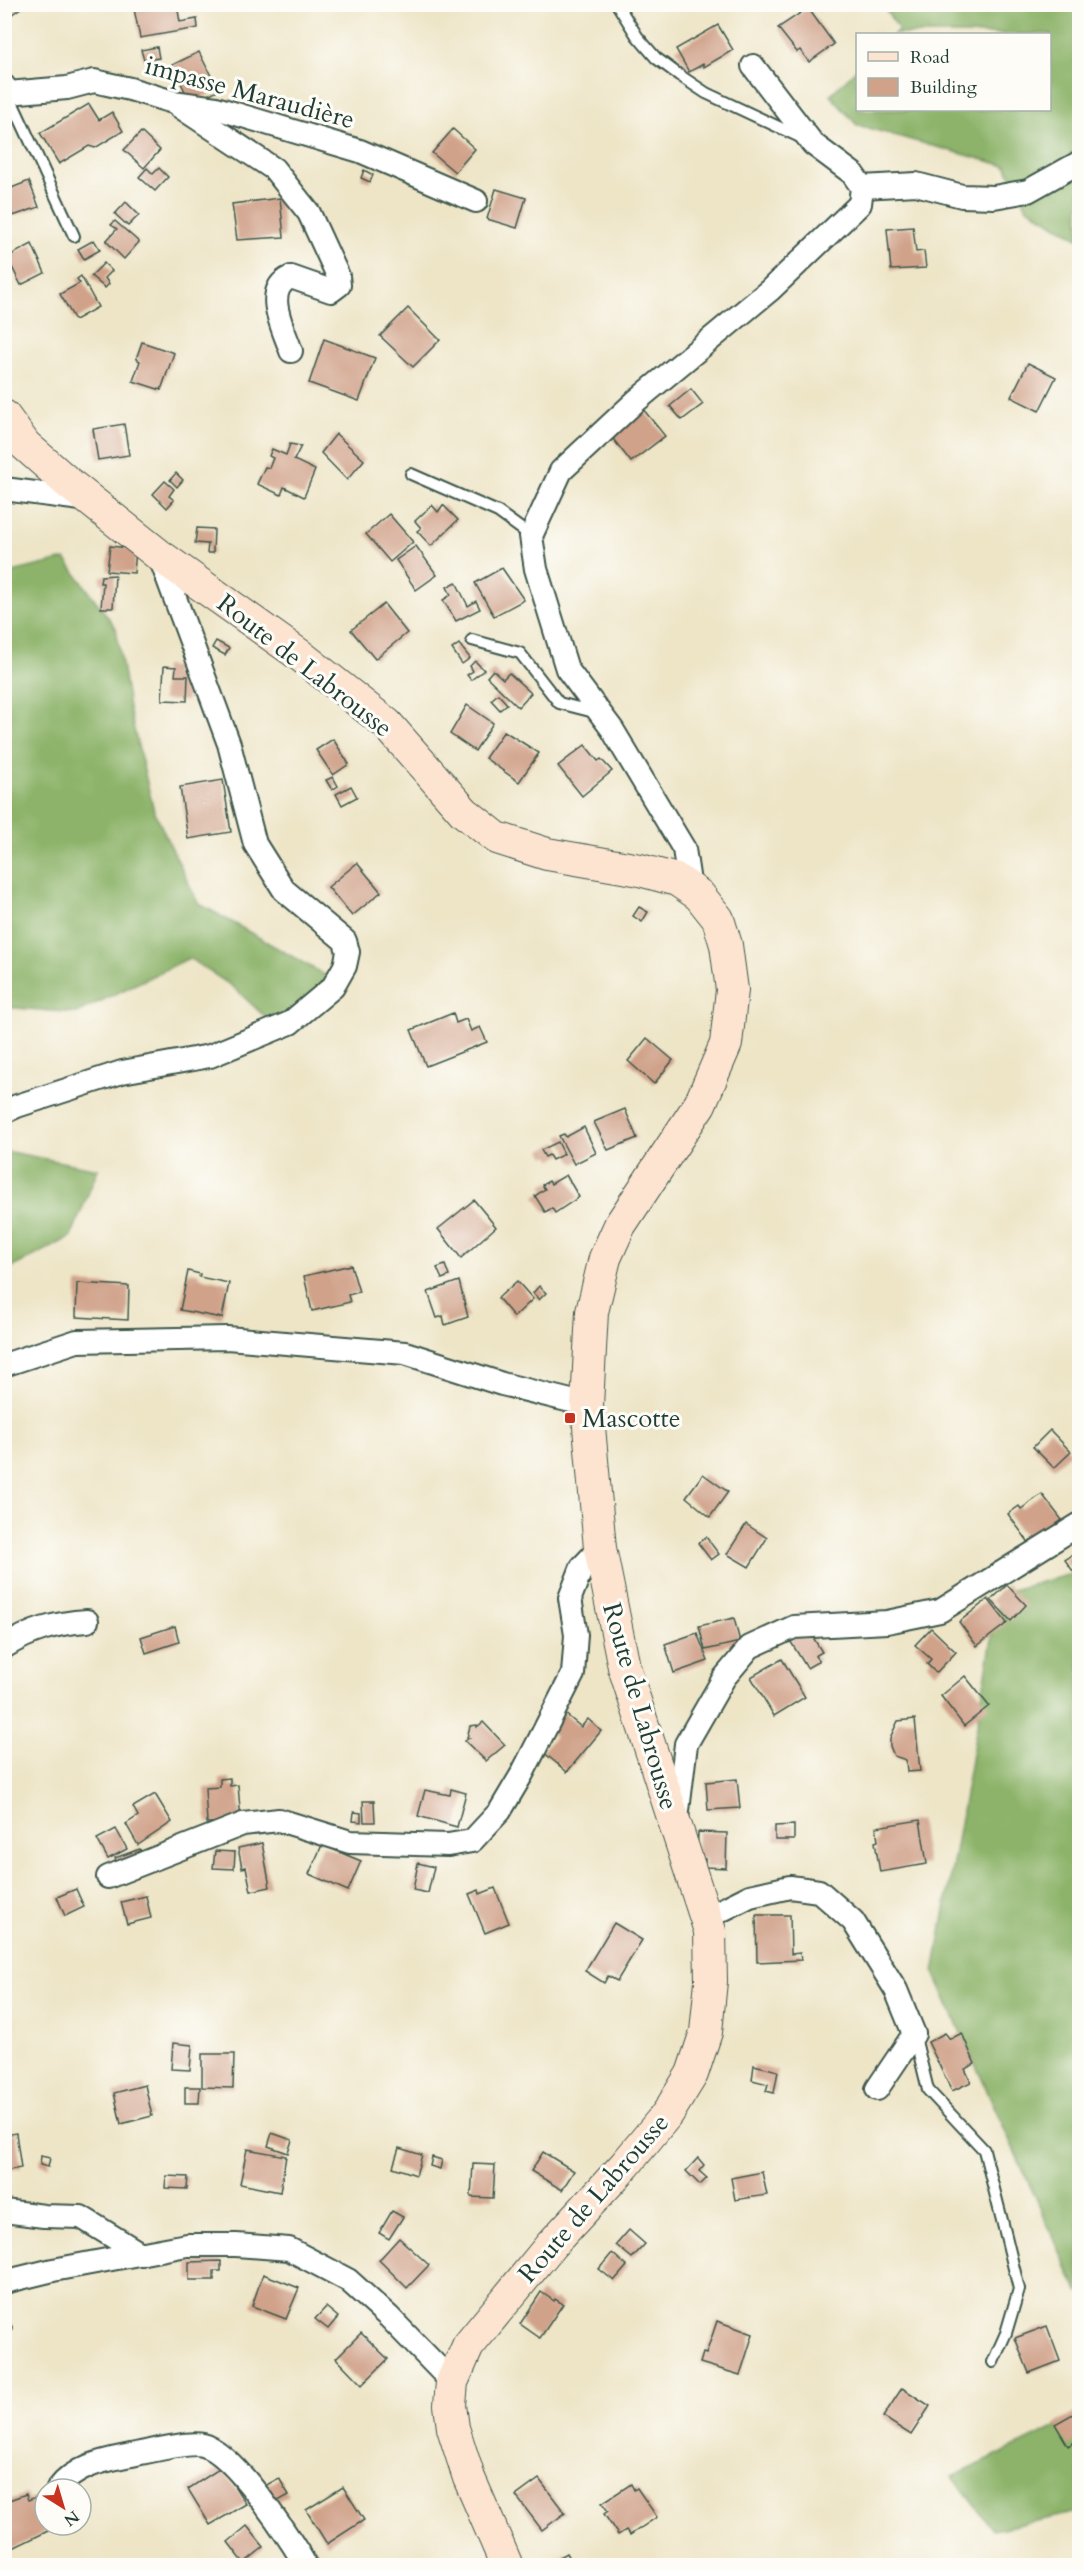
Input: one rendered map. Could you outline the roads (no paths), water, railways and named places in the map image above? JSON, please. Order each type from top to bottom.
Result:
[{"type":"street","points":[[690,889],[684,849],[600,714],[567,669],[536,569],[531,536],[561,471],[636,400],[770,290],[860,204],[862,187],[844,167],[813,144],[753,66]]},
{"type":"street","name":"impasse Maraudière","points":[[6,89],[67,88],[94,81],[173,102],[216,108],[360,151],[476,201]]},
{"type":"street","points":[[173,102],[274,169],[309,213],[338,276],[339,285],[331,291],[291,277],[280,282],[275,293],[277,307],[291,351]]},
{"type":"street","points":[[862,187],[916,184],[962,196],[994,197],[1028,190],[1080,162]]},
{"type":"street","name":"Route de Labrousse","points":[[4,417],[25,445],[91,501],[159,555],[301,656],[387,724],[464,812],[497,838],[547,854],[640,870],[678,880],[699,895],[718,919],[726,945],[732,990],[726,1044],[700,1104],[620,1225],[604,1258],[592,1312],[587,1405],[600,1548],[624,1667],[710,1931],[711,1981],[706,2032],[692,2074],[668,2113],[551,2245],[468,2346],[452,2382],[450,2405],[453,2428],[470,2478],[507,2565]]},
{"type":"street","points":[[4,489],[91,501]]},
{"type":"street","points":[[4,1112],[122,1072],[210,1056],[290,1023],[333,987],[345,966],[348,952],[345,941],[284,890],[255,844],[229,744],[159,555]]},
{"type":"street","points":[[4,1365],[77,1341],[227,1338],[405,1353],[502,1384],[587,1405]]},
{"type":"street","points":[[675,1829],[686,1744],[724,1678],[750,1647],[794,1627],[887,1622],[940,1611],[1080,1524]]},
{"type":"street","points":[[108,1877],[243,1824],[279,1821],[350,1842],[448,1845],[472,1841],[500,1811],[522,1774],[573,1674],[576,1635],[570,1598],[582,1568],[600,1548]]},
{"type":"street","points":[[4,1647],[40,1628],[62,1622],[87,1621]]},
{"type":"street","points":[[706,1918],[750,1896],[790,1887],[819,1891],[853,1921],[896,1990],[914,2034],[877,2089]]},
{"type":"street","points":[[4,2211],[44,2216],[81,2217],[141,2254]]},
{"type":"street","points":[[4,2282],[53,2270],[187,2245],[236,2245],[289,2249],[348,2280],[389,2317],[452,2382]]},
{"type":"street","points":[[69,2477],[79,2470],[108,2460],[201,2444],[216,2450],[239,2472],[306,2565]]},
{"type":"lane","points":[[617,4],[637,36],[656,58],[679,75],[706,93],[813,144]]},
{"type":"lane","points":[[6,89],[74,236]]},
{"type":"lane","points":[[411,474],[498,512],[531,536]]},
{"type":"lane","points":[[472,640],[520,653],[559,703],[600,714]]},
{"type":"lane","points":[[914,2034],[928,2090],[984,2150],[1019,2289],[1006,2333],[993,2362]]},
{"type":"place","name":"Mascotte","points":[[570,1418]]}]
